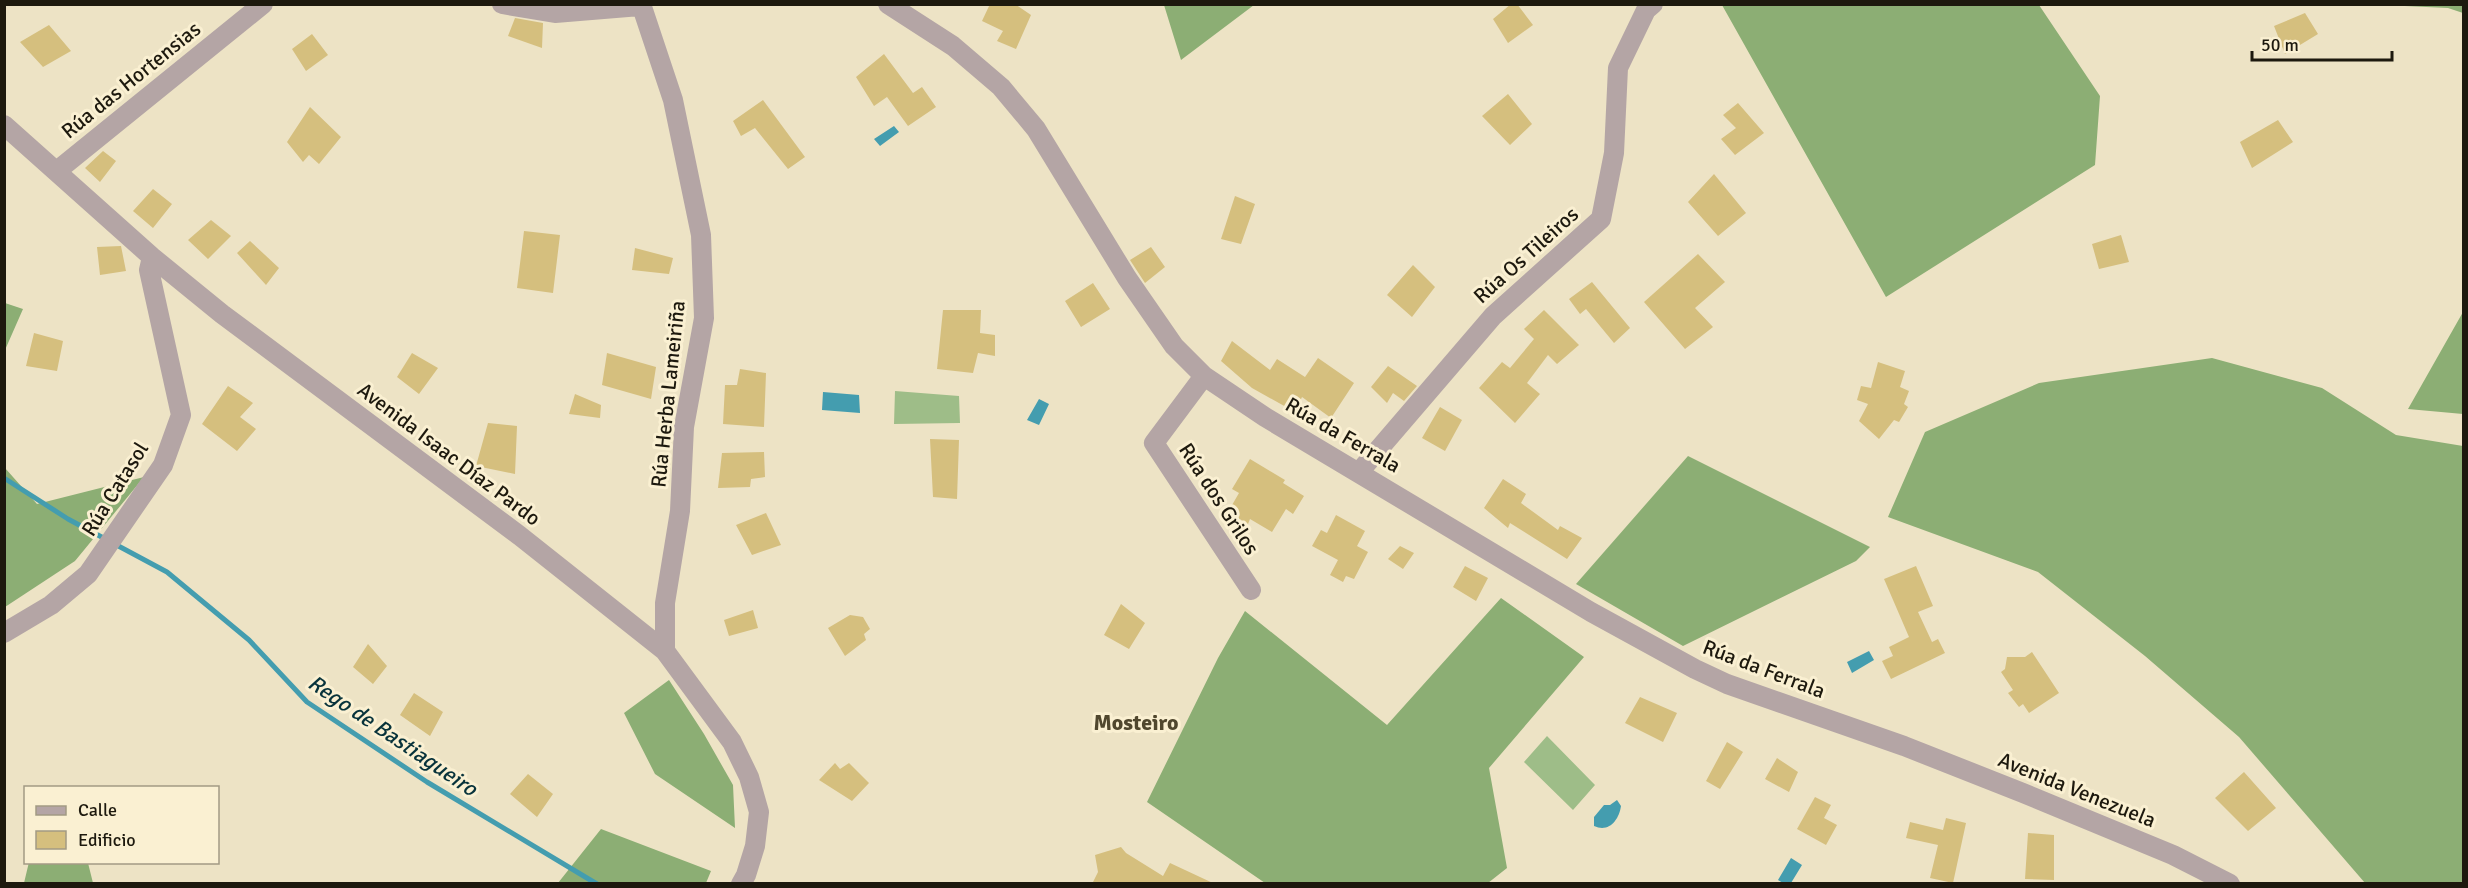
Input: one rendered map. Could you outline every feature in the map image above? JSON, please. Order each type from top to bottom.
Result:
[{"type":"street","name":"Rúa das Hortensias","points":[[58,170],[263,4]]},
{"type":"street","points":[[502,4],[555,13],[641,5]]},
{"type":"street","name":"Rúa da Ferrala","points":[[888,4],[953,46],[1001,87],[1036,129],[1127,278],[1174,346],[1204,376],[1265,417],[1360,471],[1591,612],[1695,669],[1727,684],[1904,746]]},
{"type":"street","name":"Rúa Os Tileiros","points":[[1360,471],[1493,316],[1601,219],[1614,153],[1618,68],[1646,10],[1653,4]]},
{"type":"street","name":"Rúa Herba Lameiriña","points":[[641,5],[673,100],[701,235],[702,259],[704,318],[684,427],[680,512],[665,603],[665,651]]},
{"type":"street","name":"Avenida Isaac Díaz Pardo","points":[[4,125],[58,170],[152,257],[222,314],[519,536],[665,651],[732,742],[749,777],[759,812],[748,881]]},
{"type":"street","name":"Rúa Catasol","points":[[4,633],[51,605],[88,574],[163,465],[181,416],[149,270],[152,257]]},
{"type":"street","name":"Rúa dos Grilos","points":[[1204,376],[1154,443],[1251,591]]},
{"type":"street","name":"Avenida Venezuela","points":[[1904,746],[2173,855],[2230,884]]},
{"type":"green space","points":[[1164,4],[1254,5],[1181,60]]},
{"type":"green space","points":[[1722,5],[2039,5],[2100,96],[2095,165],[1886,297]]},
{"type":"green space","points":[[2383,5],[2463,5],[2463,13],[2448,8]]},
{"type":"green space","points":[[4,303],[23,309],[5,350]]},
{"type":"green space","points":[[2463,312],[2463,414],[2408,409]]},
{"type":"green space","points":[[2212,358],[2322,388],[2396,435],[2463,446],[2463,883],[2365,883],[2239,737],[2145,656],[2038,572],[1888,517],[1925,432],[2039,383]]},
{"type":"green space","points":[[895,391],[959,396],[960,423],[894,424]]},
{"type":"green space","points":[[1688,456],[1870,547],[1856,561],[1683,646],[1576,584]]},
{"type":"green space","points":[[5,468],[37,504],[144,477],[75,561],[5,607]]},
{"type":"green space","points":[[1501,598],[1584,657],[1489,768],[1507,868],[1488,883],[1265,883],[1147,802],[1218,658],[1245,611],[1387,725]]},
{"type":"green space","points":[[669,680],[733,785],[735,828],[655,774],[624,713]]},
{"type":"green space","points":[[1547,736],[1595,785],[1573,810],[1524,762]]},
{"type":"green space","points":[[601,829],[711,871],[706,883],[558,883]]},
{"type":"green space","points":[[29,864],[88,864],[93,883],[24,883]]},
{"type":"water","points":[[894,126],[899,132],[880,146],[874,139]]},
{"type":"water","points":[[823,392],[859,395],[860,413],[822,410]]},
{"type":"water","points":[[1039,399],[1049,404],[1039,425],[1027,420]]},
{"type":"water","points":[[1869,651],[1874,660],[1852,673],[1847,662]]},
{"type":"water","points":[[1617,800],[1621,806],[1616,820],[1604,828],[1594,826],[1594,817],[1604,805],[1610,805]]},
{"type":"water","points":[[1791,858],[1802,865],[1791,883],[1783,883],[1778,880]]},
{"type":"building","points":[[990,4],[1015,4],[1031,15],[1016,49],[997,41],[1003,31],[982,21]]},
{"type":"building","points":[[1511,4],[1517,4],[1533,25],[1508,43],[1493,19]]},
{"type":"building","points":[[2305,13],[2318,34],[2285,54],[2274,26]]},
{"type":"building","points":[[515,18],[543,23],[542,48],[508,36]]},
{"type":"building","points":[[49,25],[71,51],[43,67],[20,42]]},
{"type":"building","points":[[312,34],[328,55],[306,71],[292,49]]},
{"type":"building","points":[[884,54],[913,93],[922,87],[936,107],[908,126],[887,97],[874,106],[856,77]]},
{"type":"building","points":[[1508,94],[1532,124],[1510,145],[1482,116]]},
{"type":"building","points":[[763,100],[805,157],[788,169],[755,128],[741,136],[733,121]]},
{"type":"building","points":[[1738,103],[1764,133],[1735,155],[1721,139],[1736,128],[1723,115]]},
{"type":"building","points":[[310,107],[341,137],[319,164],[309,155],[303,162],[287,142]]},
{"type":"building","points":[[2278,120],[2293,142],[2252,168],[2240,142]]},
{"type":"building","points":[[103,151],[116,161],[100,182],[85,168]]},
{"type":"building","points":[[1714,174],[1746,213],[1718,236],[1688,202]]},
{"type":"building","points":[[153,189],[172,204],[153,228],[133,211]]},
{"type":"building","points":[[1235,196],[1255,204],[1241,244],[1221,239]]},
{"type":"building","points":[[211,220],[231,236],[208,259],[188,240]]},
{"type":"building","points":[[524,231],[560,235],[553,293],[517,288]]},
{"type":"building","points":[[2121,235],[2129,262],[2099,269],[2092,244]]},
{"type":"building","points":[[250,241],[279,268],[266,285],[237,253]]},
{"type":"building","points":[[121,246],[126,271],[100,275],[97,247]]},
{"type":"building","points":[[1151,247],[1165,267],[1145,283],[1130,260]]},
{"type":"building","points":[[635,248],[673,258],[669,274],[632,270]]},
{"type":"building","points":[[1698,254],[1725,282],[1695,308],[1713,327],[1685,349],[1644,302]]},
{"type":"building","points":[[1413,265],[1435,287],[1412,317],[1387,295]]},
{"type":"building","points":[[1592,282],[1630,328],[1614,343],[1586,309],[1580,314],[1569,299]]},
{"type":"building","points":[[1093,283],[1110,309],[1081,327],[1065,301]]},
{"type":"building","points":[[943,310],[981,310],[980,333],[995,335],[995,356],[978,353],[973,373],[937,369]]},
{"type":"building","points":[[1544,310],[1579,345],[1557,364],[1548,355],[1527,383],[1540,394],[1515,423],[1479,388],[1502,362],[1510,368],[1534,339],[1524,329]]},
{"type":"building","points":[[34,333],[63,341],[57,371],[26,366]]},
{"type":"building","points":[[1232,341],[1270,370],[1277,359],[1305,377],[1318,358],[1354,383],[1331,418],[1302,397],[1295,412],[1252,388],[1221,361]]},
{"type":"building","points":[[412,353],[438,368],[419,394],[397,377]]},
{"type":"building","points":[[607,353],[656,367],[651,399],[602,385]]},
{"type":"building","points":[[1878,362],[1905,371],[1900,387],[1909,391],[1904,404],[1908,407],[1899,422],[1894,420],[1879,439],[1859,421],[1868,404],[1857,400],[1861,386],[1871,388]]},
{"type":"building","points":[[1388,366],[1417,386],[1404,401],[1393,393],[1387,403],[1371,387]]},
{"type":"building","points":[[740,369],[766,373],[764,427],[723,424],[725,385],[737,385]]},
{"type":"building","points":[[228,386],[253,403],[240,417],[256,429],[237,451],[202,424]]},
{"type":"building","points":[[575,394],[601,405],[600,418],[569,414]]},
{"type":"building","points":[[1440,407],[1462,420],[1445,451],[1422,438]]},
{"type":"building","points":[[488,423],[517,426],[515,474],[476,466]]},
{"type":"building","points":[[930,439],[959,440],[957,499],[933,497]]},
{"type":"building","points":[[764,452],[765,477],[751,479],[750,487],[718,488],[722,453]]},
{"type":"building","points":[[1250,459],[1285,480],[1283,483],[1304,496],[1293,514],[1286,509],[1272,532],[1250,519],[1248,524],[1228,512],[1239,493],[1232,489]]},
{"type":"building","points":[[1503,479],[1526,494],[1521,503],[1558,530],[1560,526],[1582,538],[1567,559],[1510,523],[1508,528],[1484,508]]},
{"type":"building","points":[[766,513],[781,545],[752,555],[736,525]]},
{"type":"building","points":[[1336,515],[1365,531],[1357,546],[1368,552],[1354,579],[1346,576],[1343,582],[1330,575],[1338,560],[1312,546],[1321,530],[1327,533]]},
{"type":"building","points":[[1400,546],[1414,553],[1403,569],[1388,559]]},
{"type":"building","points":[[1465,566],[1488,578],[1476,601],[1453,587]]},
{"type":"building","points":[[1916,566],[1933,606],[1918,612],[1932,642],[1938,639],[1945,653],[1891,679],[1882,661],[1893,656],[1889,647],[1909,637],[1884,579]]},
{"type":"building","points":[[1121,604],[1145,623],[1129,649],[1104,635]]},
{"type":"building","points":[[753,610],[758,628],[729,636],[724,620]]},
{"type":"building","points":[[850,615],[863,617],[870,629],[864,634],[866,640],[845,656],[828,628]]},
{"type":"building","points":[[368,644],[387,666],[373,684],[353,667]]},
{"type":"building","points":[[2032,652],[2059,693],[2029,713],[2023,704],[2019,707],[2008,693],[2013,690],[2001,672],[2005,669],[2007,657],[2025,657]]},
{"type":"building","points":[[414,693],[443,712],[430,736],[400,715]]},
{"type":"building","points":[[1640,697],[1677,713],[1663,742],[1625,723]]},
{"type":"building","points":[[1727,742],[1743,752],[1720,789],[1706,781]]},
{"type":"building","points":[[1777,758],[1798,772],[1789,792],[1765,779]]},
{"type":"building","points":[[835,763],[840,769],[849,763],[869,783],[852,801],[819,780]]},
{"type":"building","points":[[2244,772],[2276,808],[2248,831],[2215,798]]},
{"type":"building","points":[[528,774],[553,794],[537,817],[510,794]]},
{"type":"building","points":[[1815,797],[1831,805],[1824,818],[1837,825],[1826,845],[1797,829]]},
{"type":"building","points":[[1946,818],[1966,823],[1953,883],[1930,878],[1938,845],[1906,838],[1910,822],[1943,830]]},
{"type":"building","points":[[2028,833],[2054,835],[2054,880],[2025,879]]},
{"type":"building","points":[[1121,847],[1126,853],[1163,876],[1170,863],[1215,884],[1092,884],[1098,872],[1095,855]]},
{"type":"waterway","name":"Rego de Bastiagueiro","points":[[4,478],[68,519],[167,572],[249,640],[307,702],[427,782],[597,884]]},
{"type":"district","name":"Mosteiro","points":[[1136,722]]}]
